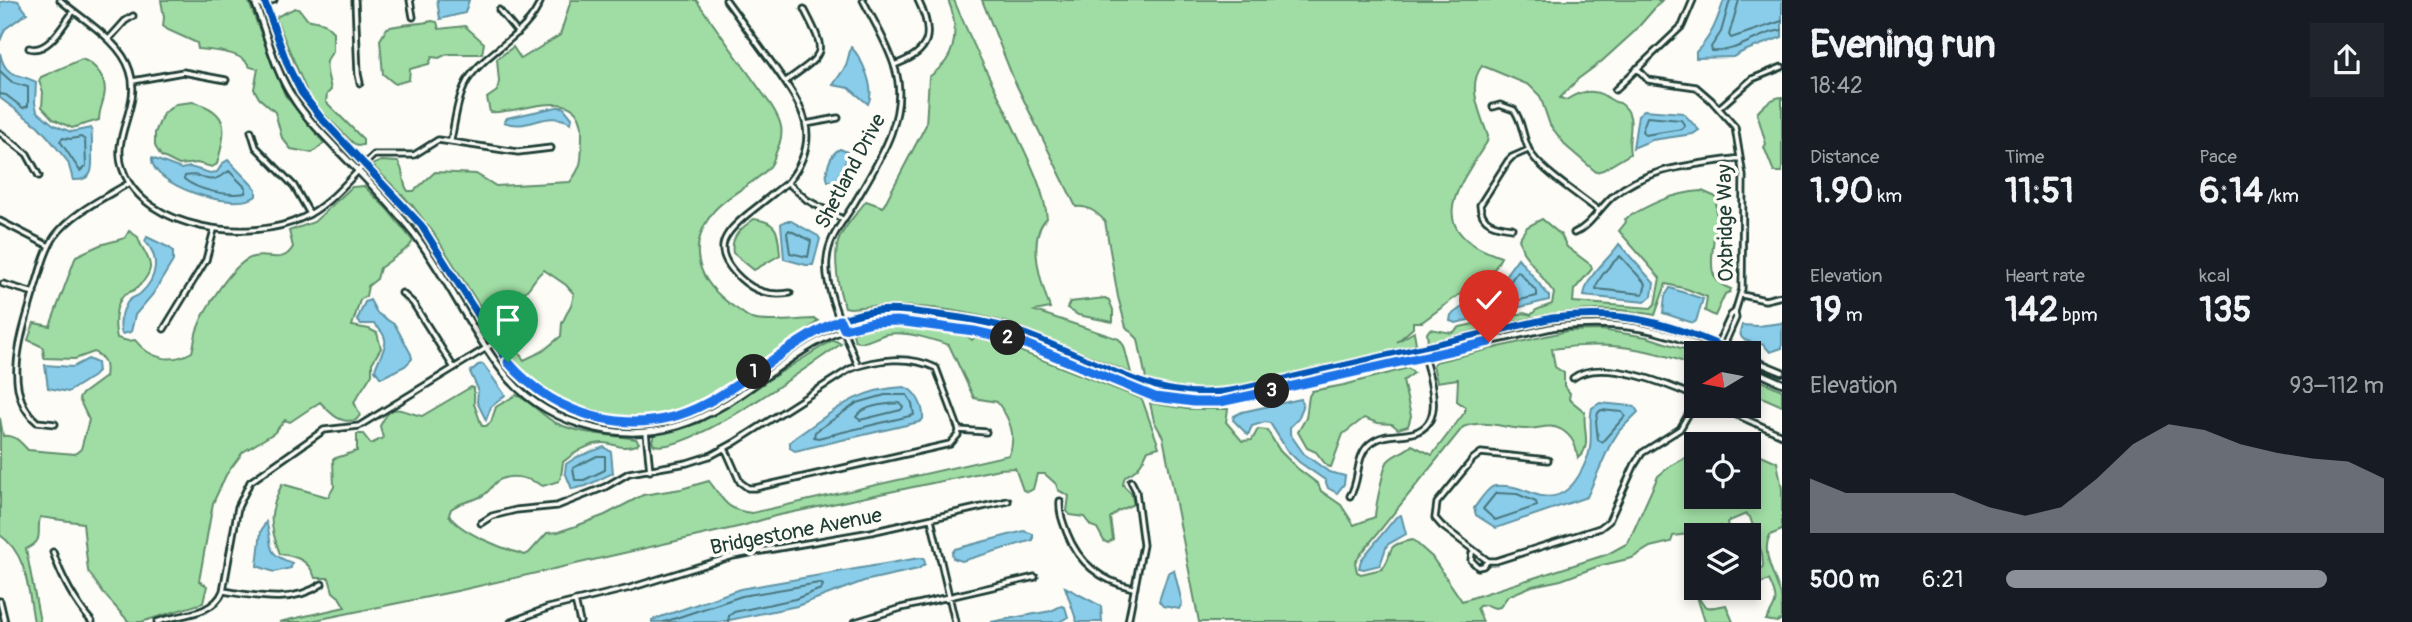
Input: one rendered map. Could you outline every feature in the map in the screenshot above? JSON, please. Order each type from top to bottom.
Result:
[{"type":"main road","points":[[254,0],[279,70],[292,97],[314,126],[403,220],[423,246],[500,368],[515,385],[551,412],[596,429],[630,433],[673,428],[713,412],[808,347],[844,329],[873,322],[897,321],[974,331],[1018,341],[1155,397],[1194,402],[1220,402],[1553,327],[1621,325],[1655,331],[1684,341]]},
{"type":"main road","points":[[265,1],[288,66],[302,92],[322,119],[365,163],[426,233],[496,343],[524,379],[556,402],[598,419],[645,422],[671,417],[708,402],[811,334],[840,320],[872,312],[916,311],[989,323],[1156,388],[1206,394],[1246,388],[1552,318],[1599,315],[1652,321],[1709,341]]},
{"type":"main road","points":[[1761,363],[1782,372]]},
{"type":"main road","points":[[1761,374],[1782,383]]},
{"type":"main road","points":[[1246,388],[1248,396]]},
{"type":"street","points":[[60,0],[123,56],[132,80],[132,99],[119,150],[129,183],[141,198],[155,206],[181,220],[214,230],[270,228],[310,214],[379,153],[414,155],[438,140],[452,140],[509,151],[551,148]]},
{"type":"street","points":[[256,6],[274,0]]},
{"type":"street","points":[[355,0],[360,83]]},
{"type":"street","points":[[410,0],[413,17]]},
{"type":"street","points":[[452,140],[459,102],[468,80],[477,68],[518,33],[537,11],[541,0]]},
{"type":"street","points":[[726,0],[801,107],[807,137],[803,157],[788,182],[733,226],[724,238],[725,261],[748,286],[770,295],[790,293]]},
{"type":"street","name":"Shetland Drive","points":[[858,366],[828,285],[826,272],[830,244],[866,184],[896,120],[900,90],[894,65],[863,0]]},
{"type":"street","points":[[894,65],[914,57],[927,39],[928,23],[918,0]]},
{"type":"street","points":[[1615,90],[1682,26],[1693,0]]},
{"type":"street","points":[[785,81],[812,63],[820,53],[820,39],[804,9]]},
{"type":"street","points":[[499,10],[518,33]]},
{"type":"street","points":[[29,48],[42,48],[73,12]]},
{"type":"street","points":[[108,40],[133,16]]},
{"type":"street","points":[[1719,108],[1752,79],[1782,67]]},
{"type":"street","name":"Oxbridge Way","points":[[1637,68],[1648,80],[1696,86],[1735,127],[1743,176],[1742,295],[1735,312],[1736,317],[1722,341]]},
{"type":"street","points":[[132,80],[183,72],[226,80]]},
{"type":"street","points":[[1493,107],[1500,105],[1514,110],[1529,150],[1551,173],[1599,211]]},
{"type":"street","points":[[806,124],[838,118]]},
{"type":"street","points":[[251,131],[256,147],[293,186],[310,214]]},
{"type":"street","points":[[0,133],[27,154],[39,176]]},
{"type":"street","points":[[1512,228],[1497,227],[1488,222],[1480,205],[1508,161],[1529,150]]},
{"type":"street","points":[[1574,233],[1583,230],[1599,211],[1627,186],[1653,172],[1740,158]]},
{"type":"street","points":[[788,182],[807,200],[844,220]]},
{"type":"street","points":[[55,424],[37,422],[25,410],[16,374],[16,355],[34,293],[55,237],[73,218],[129,183]]},
{"type":"street","points":[[0,221],[50,246]]},
{"type":"street","points":[[164,329],[206,260],[214,230]]},
{"type":"street","points":[[3,284],[34,293]]},
{"type":"street","points":[[402,293],[413,303],[454,368]]},
{"type":"street","points":[[1742,295],[1765,300],[1782,296]]},
{"type":"street","points":[[157,622],[206,609],[218,602],[223,591],[238,506],[250,482],[324,430],[359,426],[532,320]]},
{"type":"street","points":[[1350,496],[1355,488],[1363,452],[1371,443],[1388,435],[1416,433],[1423,429],[1433,416],[1433,396],[1422,348]]},
{"type":"street","points":[[481,523],[492,516],[516,510],[557,506],[606,487],[629,473],[687,463],[725,448],[858,366],[886,360],[908,359],[936,368],[959,429]]},
{"type":"street","points":[[1573,378],[1584,372],[1619,372],[1656,380],[1684,393]]},
{"type":"street","points":[[1548,460],[1486,452],[1473,459],[1437,503],[1434,514],[1439,524],[1488,561],[1496,561],[1605,525],[1642,453],[1680,429],[1686,418]]},
{"type":"street","points":[[1743,418],[1782,435]]},
{"type":"street","points":[[959,429],[986,432]]},
{"type":"street","points":[[725,448],[740,482],[748,488],[755,488],[950,444],[959,429]]},
{"type":"street","points":[[646,432],[650,471]]},
{"type":"street","points":[[1128,622],[1133,588],[1141,562],[1143,538],[1136,491],[1131,481]]},
{"type":"street","name":"Bridgestone Avenue","points":[[511,622],[548,608],[639,586],[733,556],[859,534],[1008,501]]},
{"type":"street","points":[[1060,501],[1061,518],[1081,559],[1093,571],[1108,580],[1133,588]]},
{"type":"street","points":[[931,519],[955,622]]},
{"type":"street","points":[[53,552],[62,580],[92,622]]},
{"type":"street","points":[[1473,552],[1473,564],[1483,566],[1488,561]]},
{"type":"street","points":[[855,622],[1035,578]]},
{"type":"street","points":[[223,591],[273,599],[312,591],[322,584]]},
{"type":"street","points":[[575,601],[580,622]]},
{"type":"street","points":[[0,603],[5,622]]},
{"type":"green space","points":[[161,0],[248,0],[285,95],[324,143],[312,153],[291,149],[282,138],[275,112],[259,98],[254,89],[258,69],[250,67],[234,55],[198,49],[197,43],[168,30],[163,26]]},
{"type":"green space","points":[[571,0],[696,0],[771,105],[781,127],[781,138],[771,165],[759,177],[726,199],[704,226],[699,239],[700,264],[712,287],[752,319],[818,321],[725,386],[682,409],[668,413],[623,416],[599,413],[553,396],[534,382],[518,366],[506,347],[512,344],[524,360],[543,351],[561,336],[562,323],[574,294],[544,270],[522,294],[495,309],[505,328],[504,331],[495,330],[433,232],[412,205],[372,165],[381,161],[398,162],[408,191],[414,191],[435,172],[476,174],[496,186],[570,182],[580,165],[582,136],[580,119],[573,109],[548,104],[490,112],[487,98],[497,91],[497,59],[513,47],[521,59],[560,35]]},
{"type":"green space","points":[[948,0],[954,0],[1027,156],[1043,197],[1047,218],[1037,237],[1036,249],[1050,308],[1035,311],[1119,339],[1124,346],[1131,373],[1012,324],[992,319],[912,306],[845,307],[837,272],[836,252],[840,237],[866,201],[883,207],[926,125],[929,77],[946,61],[954,39],[953,15]]},
{"type":"green space","points":[[982,0],[1662,0],[1634,32],[1578,79],[1560,98],[1566,100],[1580,93],[1595,92],[1626,108],[1630,120],[1630,154],[1603,170],[1596,172],[1567,147],[1550,125],[1540,96],[1529,85],[1482,66],[1477,74],[1475,91],[1488,136],[1487,142],[1464,177],[1453,208],[1454,222],[1462,235],[1477,247],[1501,257],[1495,268],[1422,322],[1413,322],[1413,328],[1397,342],[1414,332],[1416,343],[1242,387],[1205,391],[1169,387],[1146,379],[1138,339],[1126,327],[1118,297],[1105,221],[1088,208],[1076,207],[1014,80]]},
{"type":"green space","points":[[295,8],[307,19],[324,23],[333,32],[333,52],[327,61],[331,90],[327,94],[326,102],[363,139],[363,145],[358,146],[352,142],[318,108],[307,92],[276,19]]},
{"type":"green space","points":[[437,22],[439,29],[465,26],[484,43],[482,54],[432,57],[429,64],[410,69],[409,80],[395,84],[383,74],[380,40],[387,28]]},
{"type":"green space","points":[[82,59],[100,74],[105,91],[99,120],[72,128],[53,119],[42,107],[43,92],[39,81],[41,77]]},
{"type":"green space","points":[[1782,97],[1782,172],[1774,172],[1764,147],[1766,144],[1757,113],[1768,102]]},
{"type":"green space","points":[[193,102],[214,111],[223,124],[217,164],[212,167],[197,163],[179,165],[161,156],[155,146],[155,133],[163,114],[176,104]]},
{"type":"green space","points":[[364,186],[413,241],[409,247],[380,268],[377,279],[368,286],[366,296],[360,300],[352,326],[377,333],[381,348],[372,363],[372,374],[354,402],[360,415],[356,420],[345,421],[332,414],[320,402],[290,422],[285,420],[274,433],[243,452],[226,475],[213,503],[199,581],[207,586],[203,603],[141,622],[129,622],[88,571],[83,523],[40,517],[38,539],[26,549],[40,622],[34,622],[21,563],[16,552],[0,535],[0,418],[3,436],[14,438],[28,450],[75,454],[81,449],[89,420],[79,399],[105,377],[104,362],[94,352],[75,359],[44,358],[43,347],[28,340],[34,323],[50,326],[76,256],[125,238],[129,231],[138,237],[150,268],[141,283],[124,295],[118,304],[115,322],[117,338],[135,340],[147,352],[161,358],[176,358],[192,352],[197,330],[206,311],[236,268],[253,257],[285,256],[293,247],[289,231],[314,222],[352,187]]},
{"type":"green space","points":[[1702,191],[1716,197],[1717,234],[1714,235],[1712,251],[1713,274],[1722,285],[1731,289],[1725,294],[1715,316],[1705,311],[1707,297],[1666,284],[1655,315],[1598,310],[1569,312],[1428,342],[1427,333],[1430,329],[1452,333],[1460,327],[1524,313],[1531,315],[1536,310],[1552,304],[1554,293],[1523,252],[1519,239],[1527,227],[1542,219],[1561,235],[1567,247],[1591,265],[1592,269],[1574,290],[1573,302],[1651,308],[1655,304],[1660,278],[1619,231],[1626,222],[1625,219],[1652,204],[1681,194]]},
{"type":"green space","points":[[754,219],[768,223],[776,230],[780,255],[754,270],[733,253],[733,242],[737,233]]},
{"type":"green space","points":[[1105,298],[1109,300],[1113,310],[1113,322],[1078,315],[1067,308],[1070,302]]},
{"type":"green space","points":[[891,325],[966,335],[972,340],[975,337],[994,341],[1142,399],[1159,447],[1148,450],[1138,467],[1125,477],[1123,485],[1131,493],[1134,504],[1110,518],[1113,539],[1108,543],[1104,541],[1097,528],[1091,526],[1084,517],[1070,515],[1067,511],[1069,496],[1058,490],[1056,484],[1045,474],[1037,474],[1033,489],[1028,492],[1023,490],[1015,468],[999,469],[775,516],[742,526],[457,591],[306,622],[279,622],[345,607],[333,592],[329,578],[315,578],[310,567],[302,560],[280,554],[274,535],[272,511],[282,484],[328,497],[334,487],[333,459],[357,451],[357,434],[363,434],[371,444],[383,438],[380,426],[389,412],[398,409],[422,416],[471,387],[474,388],[474,404],[482,426],[491,422],[496,407],[516,395],[551,420],[566,427],[636,439],[639,443],[626,447],[593,444],[563,462],[559,481],[543,486],[525,478],[505,478],[494,484],[484,495],[451,509],[449,515],[472,534],[525,555],[547,533],[558,532],[605,515],[643,495],[709,481],[730,507],[752,513],[1009,455],[1012,434],[1005,414],[997,402],[974,398],[949,345],[903,334],[887,334],[864,342],[855,341],[853,334],[858,330]]},
{"type":"green space","points":[[1601,330],[1647,337],[1684,349],[1684,362],[1643,350],[1607,346],[1552,349],[1555,367],[1564,373],[1564,386],[1570,393],[1569,399],[1585,412],[1586,443],[1582,454],[1578,458],[1569,436],[1553,427],[1524,429],[1478,424],[1463,427],[1360,555],[1355,562],[1357,572],[1361,574],[1382,569],[1393,547],[1413,540],[1432,557],[1462,601],[1608,554],[1628,543],[1658,476],[1684,459],[1684,509],[1761,509],[1761,455],[1777,462],[1782,489],[1782,530],[1770,535],[1767,550],[1781,596],[1782,619],[1777,622],[1766,620],[1775,601],[1769,580],[1761,583],[1761,523],[1752,523],[1746,514],[1727,523],[1684,523],[1684,535],[1673,536],[1671,542],[1650,547],[1632,558],[1532,586],[1508,596],[1500,607],[1479,606],[1477,608],[1483,622],[1199,622],[1163,437],[1154,421],[1150,403],[1187,409],[1228,409],[1226,422],[1242,441],[1252,440],[1258,429],[1267,430],[1280,451],[1318,484],[1321,491],[1341,505],[1354,525],[1375,517],[1388,461],[1412,445],[1432,455],[1465,412],[1465,407],[1457,401],[1458,379],[1437,382],[1433,365],[1435,362],[1567,331]]},
{"type":"green space","points":[[831,341],[841,344],[748,406],[693,437],[670,444],[654,445],[654,435],[699,423]]},
{"type":"green space","points":[[1408,368],[1414,373],[1403,381],[1411,416],[1408,426],[1398,429],[1392,424],[1364,418],[1343,434],[1331,467],[1327,466],[1316,452],[1307,448],[1298,432],[1306,418],[1312,391]]},
{"type":"green space","points":[[1761,381],[1782,390],[1782,406],[1761,397]]},
{"type":"green space","points":[[1698,600],[1706,607],[1726,605],[1733,622],[1705,622]]},
{"type":"water","points":[[437,0],[469,0],[465,13],[440,19]]},
{"type":"water","points":[[1724,0],[1782,0],[1782,37],[1733,57],[1696,58],[1696,52],[1713,28]]},
{"type":"water","points":[[18,1],[27,13],[5,29],[0,41],[0,2]]},
{"type":"water","points":[[851,47],[867,74],[870,90],[868,104],[849,88],[833,85],[846,66]]},
{"type":"water","points":[[0,53],[9,71],[36,82],[37,111],[54,125],[71,132],[91,128],[92,170],[86,178],[73,180],[68,162],[48,137],[38,126],[0,98]]},
{"type":"water","points":[[563,107],[572,118],[571,123],[553,118],[521,124],[504,122],[507,118]]},
{"type":"water","points":[[1644,110],[1683,113],[1699,130],[1693,134],[1652,140],[1633,148],[1638,115]]},
{"type":"water","points":[[840,149],[847,152],[846,161],[836,181],[828,181],[829,163]]},
{"type":"water","points":[[152,158],[181,169],[190,167],[210,173],[217,172],[228,160],[256,189],[256,196],[231,201],[195,194],[164,178],[155,168]]},
{"type":"water","points":[[791,221],[820,239],[813,265],[784,259],[781,224]]},
{"type":"water","points":[[147,237],[170,248],[173,261],[153,294],[135,315],[131,332],[122,334],[121,323],[125,306],[146,288],[155,268],[153,254],[145,241]]},
{"type":"water","points":[[1619,244],[1654,283],[1652,296],[1645,302],[1584,296],[1593,275]]},
{"type":"water","points":[[1518,258],[1549,296],[1549,300],[1456,323],[1450,321],[1451,315],[1504,277]]},
{"type":"water","points":[[1670,288],[1703,299],[1696,321],[1693,323],[1663,313],[1665,296]]},
{"type":"water","points":[[370,300],[377,313],[395,325],[412,359],[405,366],[383,377],[375,370],[385,347],[384,336],[374,324],[361,324],[357,320],[365,302]]},
{"type":"water","points":[[1782,323],[1782,348],[1770,352],[1761,344],[1761,341],[1743,339],[1740,331],[1742,325]]},
{"type":"water","points":[[88,359],[97,363],[98,372],[95,375],[68,392],[48,388],[45,365],[73,367]]},
{"type":"water","points":[[483,364],[505,395],[491,407],[486,420],[477,402],[478,389],[470,372]]},
{"type":"water","points":[[904,387],[916,395],[921,404],[923,419],[919,422],[795,451],[790,448],[790,442],[796,437],[846,403],[872,392]]},
{"type":"water","points":[[1301,399],[1303,407],[1298,419],[1290,427],[1290,434],[1304,454],[1329,472],[1345,476],[1344,484],[1337,493],[1287,450],[1270,423],[1252,426],[1248,435],[1233,420],[1234,416],[1242,412]]},
{"type":"water","points":[[1600,403],[1631,406],[1638,412],[1619,431],[1609,447],[1587,497],[1496,528],[1476,515],[1474,508],[1494,486],[1515,487],[1545,497],[1562,493],[1569,488],[1580,474],[1588,456],[1592,408]]},
{"type":"water","points":[[604,447],[611,452],[613,473],[586,486],[572,489],[565,472],[566,464]]},
{"type":"water","points":[[1401,515],[1406,534],[1387,545],[1380,565],[1359,568],[1361,560],[1396,517]]},
{"type":"water","points":[[266,522],[273,552],[292,563],[291,568],[274,572],[257,566],[261,531]]},
{"type":"water","points":[[1024,531],[1033,534],[1033,540],[962,561],[953,558],[955,549]]},
{"type":"water","points":[[924,558],[925,564],[918,569],[864,581],[797,606],[720,622],[652,622],[740,589]]},
{"type":"water","points":[[1174,570],[1182,603],[1179,609],[1163,606],[1159,601],[1168,573]]},
{"type":"water","points":[[1065,587],[1101,606],[1102,622],[1077,622]]},
{"type":"water","points":[[1065,607],[1068,617],[1059,622],[991,622],[1051,611]]},
{"type":"cycle path","points":[[264,0],[288,66],[301,92],[322,119],[421,225],[508,362],[529,383],[552,400],[592,417],[647,421],[683,412],[715,397],[807,336],[840,320],[884,310],[923,313],[999,326],[1041,340],[1140,382],[1191,393],[1242,389],[1552,318],[1603,316],[1648,321],[1708,341]]},
{"type":"route","points":[[508,362],[541,393],[569,409],[598,419],[645,422],[696,409],[811,334],[840,320],[844,329],[873,322],[897,321],[993,334],[1018,341],[1155,397],[1194,402],[1220,402],[1489,342]]}]
